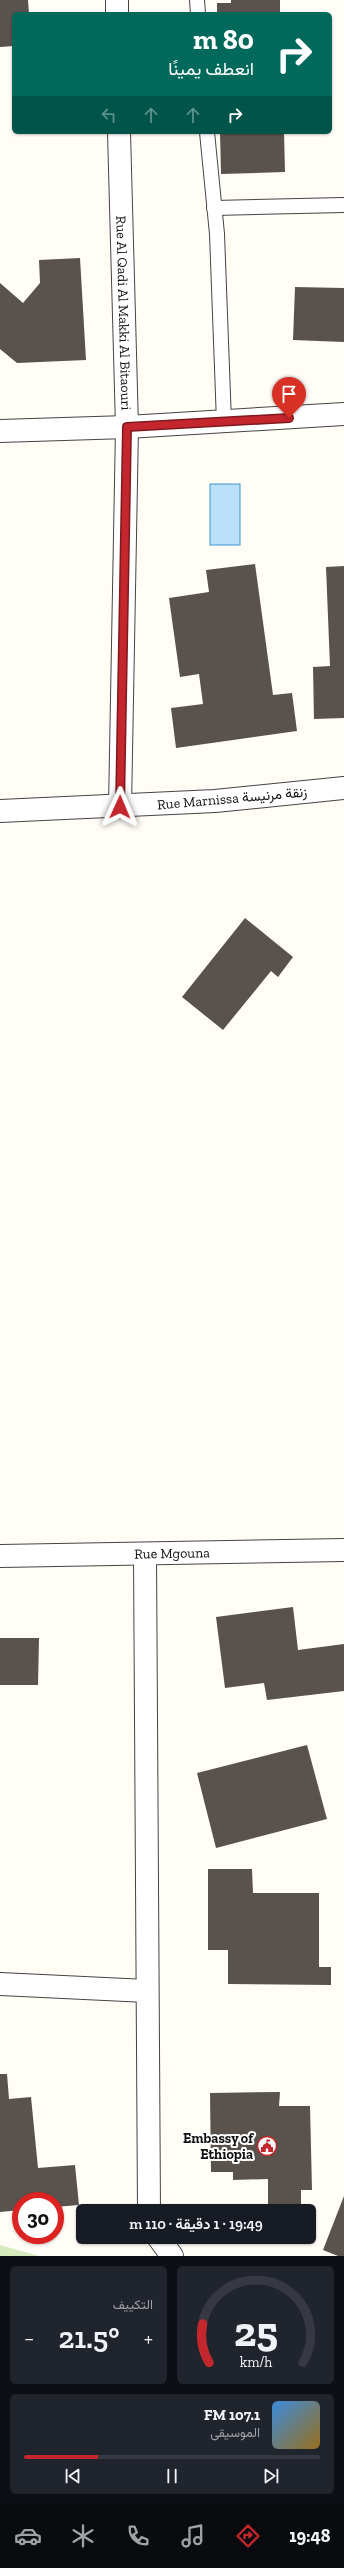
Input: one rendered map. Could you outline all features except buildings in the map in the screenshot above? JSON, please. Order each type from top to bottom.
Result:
[{"type":"street","points":[[117,0],[117,12]]},
{"type":"street","name":"Rue Al Qadi Al Makki Al Bitaouri","points":[[119,134],[127,427],[120,807]]},
{"type":"street","points":[[0,432],[224,422],[344,414]]},
{"type":"street","name":"Rue Marnissa زنقة مرنيسة","points":[[0,811],[120,807],[215,801],[344,788]]},
{"type":"street","name":"Rue Mgouna","points":[[0,1556],[344,1550]]},
{"type":"street","points":[[145,1554],[149,2204]]},
{"type":"street","points":[[0,1984],[147,1991]]},
{"type":"street","points":[[163,2244],[172,2256]]},
{"type":"lane","points":[[197,0],[198,12]]},
{"type":"lane","points":[[207,134],[214,208],[225,385],[224,422]]},
{"type":"lane","points":[[214,208],[344,205]]},
{"type":"green space","points":[[0,2245],[39,2256],[0,2256]]},
{"type":"water","points":[[210,484],[240,484],[240,545],[210,545]]},
{"type":"place","name":"Embassy of Ethiopia","points":[[267,2146]]},
{"type":"route","points":[[120,807],[127,427],[289,418]]}]
